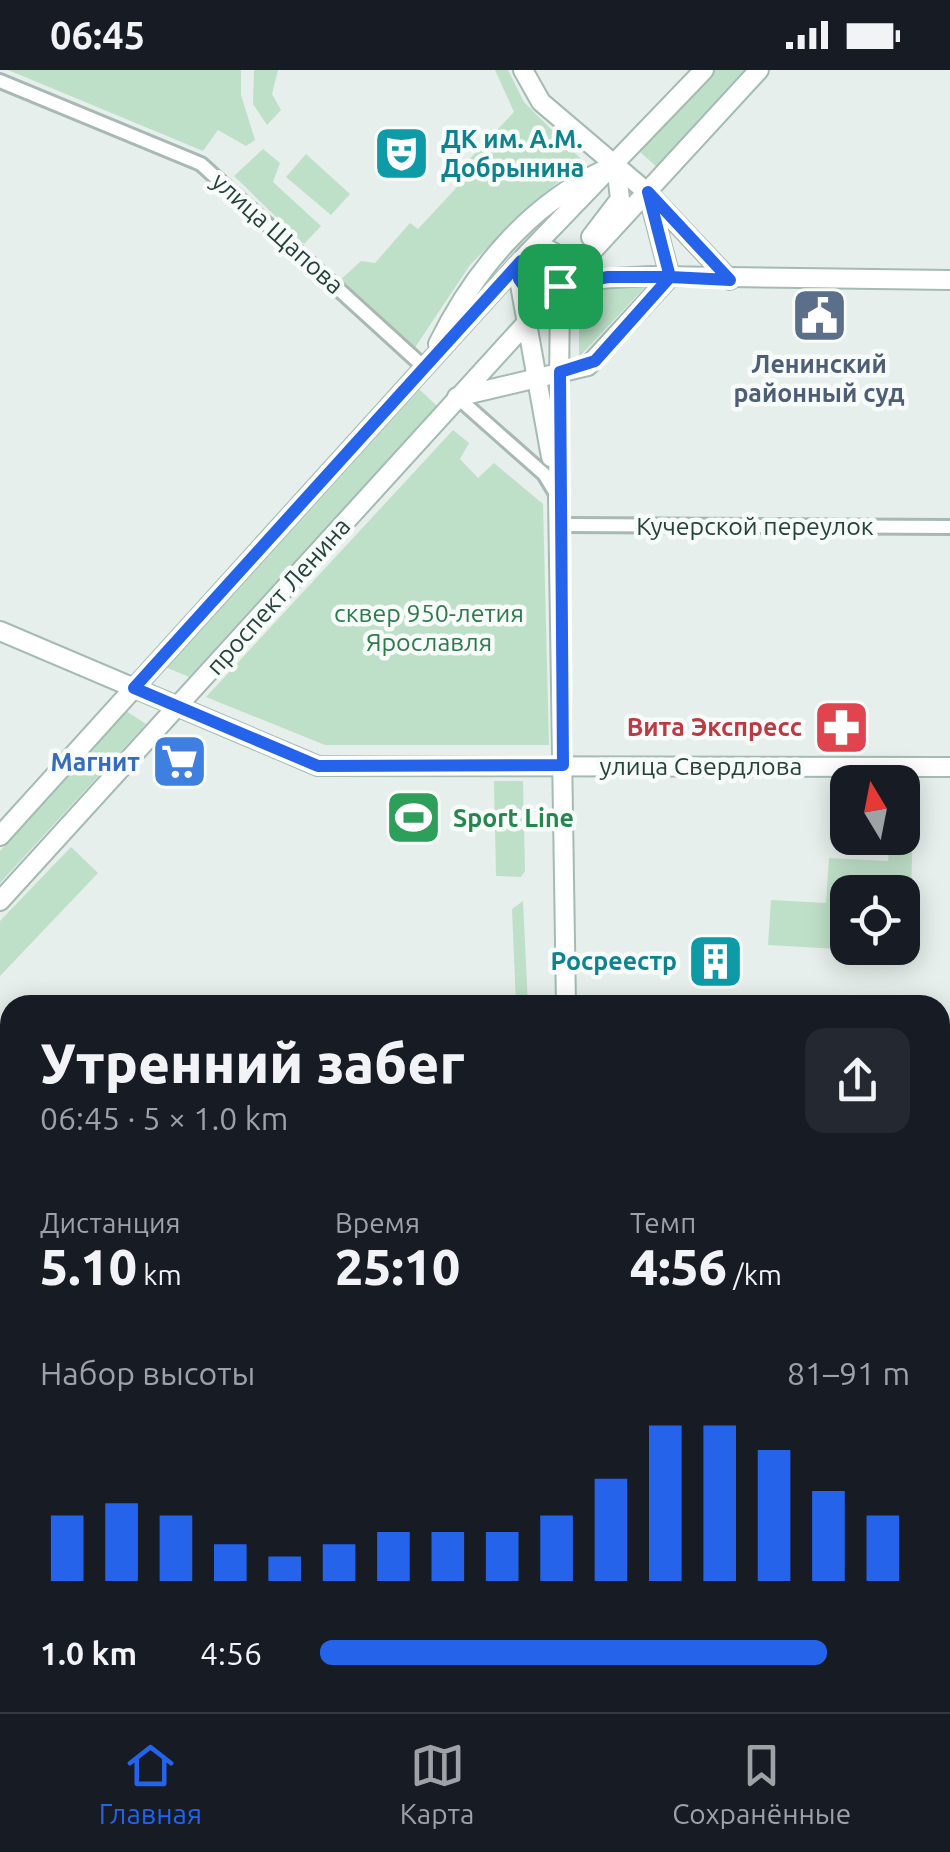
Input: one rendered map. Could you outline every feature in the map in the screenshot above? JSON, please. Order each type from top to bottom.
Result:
[{"type":"main road","points":[[523,70],[542,102],[648,192],[730,280]]},
{"type":"main road","name":"проспект Ленина","points":[[0,836],[426,368],[704,70]]},
{"type":"main road","name":"проспект Ленина","points":[[0,900],[759,70]]},
{"type":"main road","points":[[426,368],[475,282],[519,229],[573,185],[616,164]]},
{"type":"main road","points":[[576,270],[591,238],[620,199],[616,164]]},
{"type":"main road","points":[[648,192],[670,277]]},
{"type":"main road","points":[[519,229],[526,322],[558,497]]},
{"type":"main road","points":[[522,265],[541,249],[561,258],[566,273],[558,289],[566,995]]},
{"type":"main road","points":[[522,265],[534,295],[608,277],[950,280]]},
{"type":"main road","points":[[457,397],[595,361],[670,277]]},
{"type":"main road","name":"улица Свердлова","points":[[0,630],[318,766],[950,767]]},
{"type":"street","name":"улица Щапова","points":[[0,81],[200,164],[426,368]]},
{"type":"street","points":[[457,397],[544,474],[558,497]]},
{"type":"street","name":"Кучерской переулок","points":[[559,525],[950,528]]},
{"type":"green space","points":[[8,70],[241,70],[241,95],[255,140],[246,146],[218,130],[203,151]]},
{"type":"green space","points":[[254,70],[278,70],[272,94],[281,110],[267,125],[253,104]]},
{"type":"green space","points":[[495,70],[508,70],[524,102],[583,161],[518,216],[470,265],[414,349],[338,282],[361,261],[375,263],[410,223],[418,229],[470,173],[463,166],[514,112]]},
{"type":"green space","points":[[713,70],[747,70],[658,168],[639,151]]},
{"type":"green space","points":[[263,149],[280,163],[273,182],[321,226],[304,244],[234,176]]},
{"type":"green space","points":[[306,154],[350,194],[331,215],[286,177]]},
{"type":"green space","points":[[646,286],[579,357],[579,317],[606,287]]},
{"type":"green space","points":[[419,389],[437,406],[189,677],[163,666]]},
{"type":"green space","name":"сквер 950-летия Ярославля","points":[[453,430],[469,443],[460,459],[478,478],[494,463],[543,504],[549,745],[325,745],[206,697]]},
{"type":"green space","points":[[126,711],[146,724],[0,883],[0,851]]},
{"type":"green space","points":[[494,781],[523,781],[525,871],[521,877],[496,876]]},
{"type":"green space","points":[[71,847],[98,873],[0,976],[0,921]]},
{"type":"green space","points":[[889,855],[912,855],[911,875],[830,875],[830,949],[768,945],[771,900],[826,903],[829,858],[888,861]]},
{"type":"green space","points":[[523,901],[528,995],[516,995],[512,909]]},
{"type":"place","name":"ДК им. А.М. Добрынина","points":[[402,153]]},
{"type":"place","name":"Ленинский районный суд","points":[[819,315]]},
{"type":"place","name":"Вита Экспресс","points":[[841,727]]},
{"type":"place","name":"Магнит","points":[[179,762]]},
{"type":"place","name":"Sport Line","points":[[414,818]]},
{"type":"place","name":"Росреестр","points":[[716,961]]},
{"type":"route","points":[[560,286],[549,295],[528,292],[519,279],[521,261],[134,688],[318,766],[563,765],[560,372],[595,361],[670,277],[730,280],[648,192],[670,277],[608,277],[560,286]]}]
